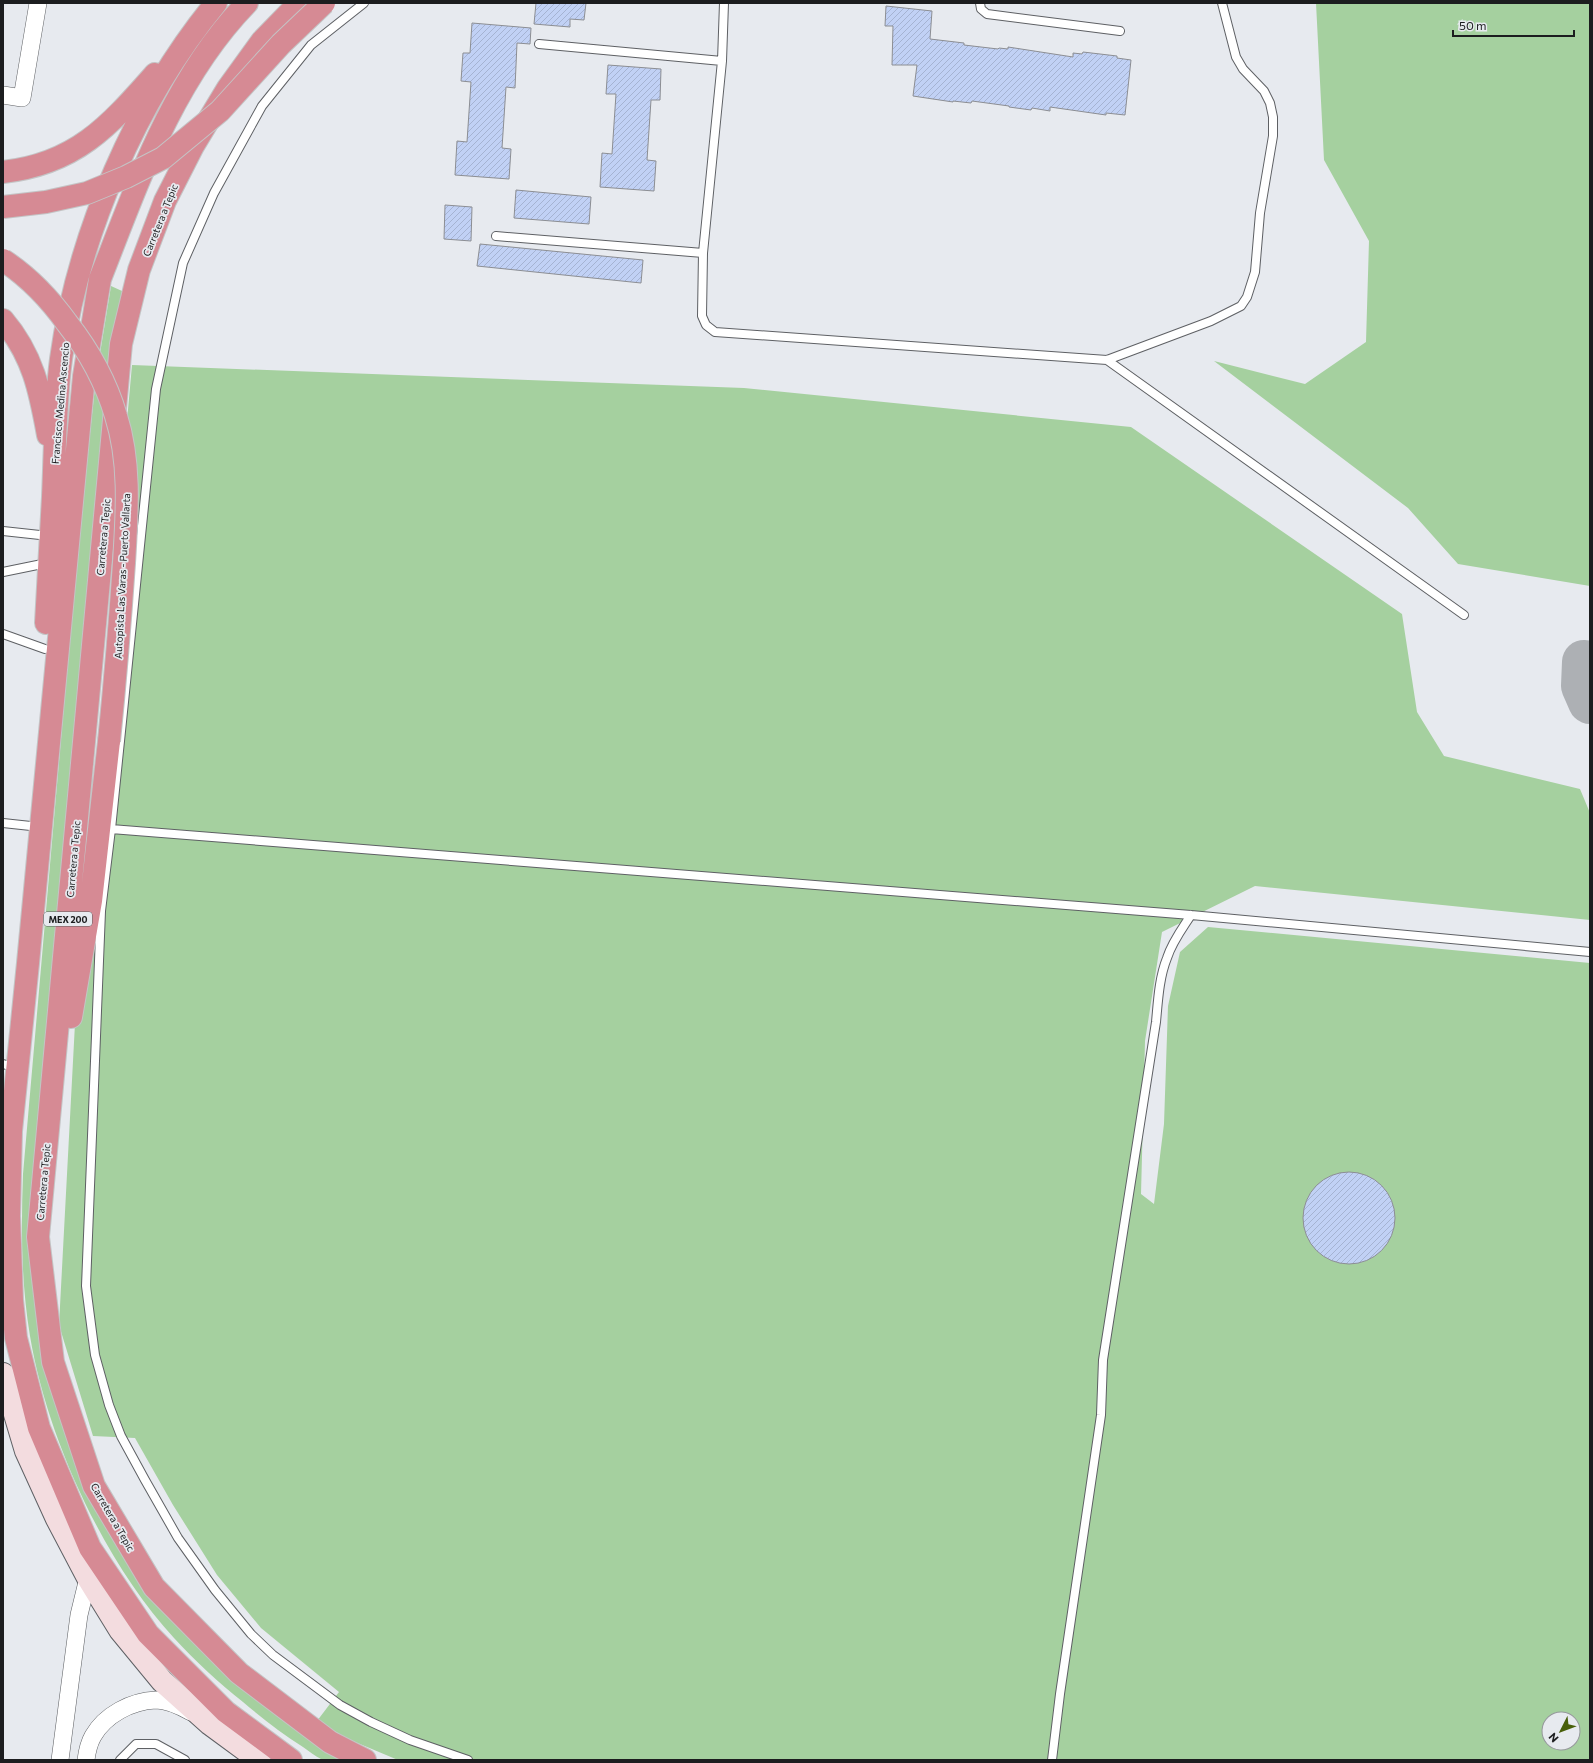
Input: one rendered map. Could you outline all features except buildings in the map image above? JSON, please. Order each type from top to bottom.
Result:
[{"type":"highway","name":"Francisco Medina Ascencio","points":[[47,767],[45,649],[55,432],[62,359],[75,285],[96,217],[124,151],[166,71],[193,31],[216,3]]},
{"type":"highway","name":"MEX 200","points":[[247,3],[200,60],[151,150],[100,279],[84,376],[41,827],[10,1066],[7,1145],[9,1216],[8,1287],[16,1338],[39,1428],[90,1548],[148,1634],[226,1712],[291,1760]]},
{"type":"highway","name":"Carretera a Tepic","points":[[299,3],[262,41],[228,88],[193,146],[165,201],[139,270],[121,344],[38,1237],[53,1362],[94,1486],[154,1586],[239,1673],[330,1742],[365,1760]]},
{"type":"highway","points":[[3,207],[46,202],[87,193],[126,177],[163,158],[220,111],[288,37],[324,3]]},
{"type":"highway","points":[[3,172],[28,168],[51,161],[70,153],[88,141],[110,123],[193,31]]},
{"type":"highway","name":"Autopista Las Varas - Puerto Vallarta","points":[[3,260],[18,270],[50,300],[78,337],[104,380],[117,417],[124,456],[127,497],[120,620],[109,741],[87,931],[46,1152]]},
{"type":"highway","points":[[3,320],[22,344],[34,370],[42,401],[48,437],[53,498]]},
{"type":"main road","points":[[3,1374],[26,1450],[57,1519],[88,1578],[120,1630],[162,1681],[210,1724],[259,1760]]},
{"type":"street","points":[[3,95],[22,98],[38,3]]},
{"type":"street","points":[[60,1760],[79,1615],[88,1578]]},
{"type":"street","points":[[86,1760],[92,1737],[109,1717],[130,1706],[143,1702],[156,1700],[179,1705],[210,1724]]},
{"type":"lane","points":[[364,3],[311,45],[262,106],[214,193],[183,263],[156,389],[111,829],[101,911],[86,1286],[96,1355],[109,1405],[118,1430],[178,1538],[215,1590],[251,1634],[273,1655],[334,1701],[371,1722],[410,1740],[468,1760]]},
{"type":"lane","points":[[724,3],[722,61],[703,253],[702,316],[706,325],[715,332],[1107,360],[1230,313],[1241,306],[1251,287],[1255,272],[1260,213],[1273,136],[1274,117],[1270,103],[1264,91],[1243,69],[1236,57],[1222,3]]},
{"type":"lane","points":[[980,3],[981,9],[987,14],[1120,31]]},
{"type":"lane","points":[[539,44],[722,61]]},
{"type":"lane","points":[[496,236],[703,253]]},
{"type":"lane","points":[[1107,360],[1464,615]]},
{"type":"lane","points":[[3,531],[50,537]]},
{"type":"lane","points":[[3,572],[49,562]]},
{"type":"lane","points":[[3,634],[45,649]]},
{"type":"lane","points":[[3,823],[41,827]]},
{"type":"lane","points":[[111,829],[1191,915],[1590,952]]},
{"type":"lane","points":[[1052,1760],[1060,1694],[1101,1415],[1103,1360],[1156,1022],[1159,993],[1166,958],[1175,939],[1191,915]]},
{"type":"lane","points":[[120,1760],[136,1744],[156,1744],[185,1760]]},
{"type":"green space","points":[[1316,3],[1590,3],[1590,586],[1458,564],[1408,508],[1214,361],[1305,384],[1366,342],[1369,241],[1324,160]]},
{"type":"green space","points":[[111,286],[122,291],[114,343],[33,1229],[81,1467],[227,1674],[295,1729],[346,1760],[330,1761],[321,1759],[272,1726],[199,1663],[174,1638],[148,1607],[124,1573],[102,1536],[82,1497],[50,1416],[38,1375],[30,1336],[22,1255],[23,1174],[78,544],[96,378]]},
{"type":"green space","points":[[132,365],[744,388],[1131,427],[1402,614],[1417,712],[1444,756],[1580,789],[1590,813],[1590,920],[1255,886],[1162,932],[1145,1041],[1141,1194],[1154,1204],[1164,1124],[1168,1006],[1180,952],[1208,927],[1590,963],[1590,1760],[398,1760],[348,1739],[317,1721],[339,1692],[261,1628],[217,1575],[173,1505],[135,1438],[93,1436],[59,1325],[78,967]]},
{"type":"taxiway","points":[[1584,662],[1583,686],[1590,702]]}]
